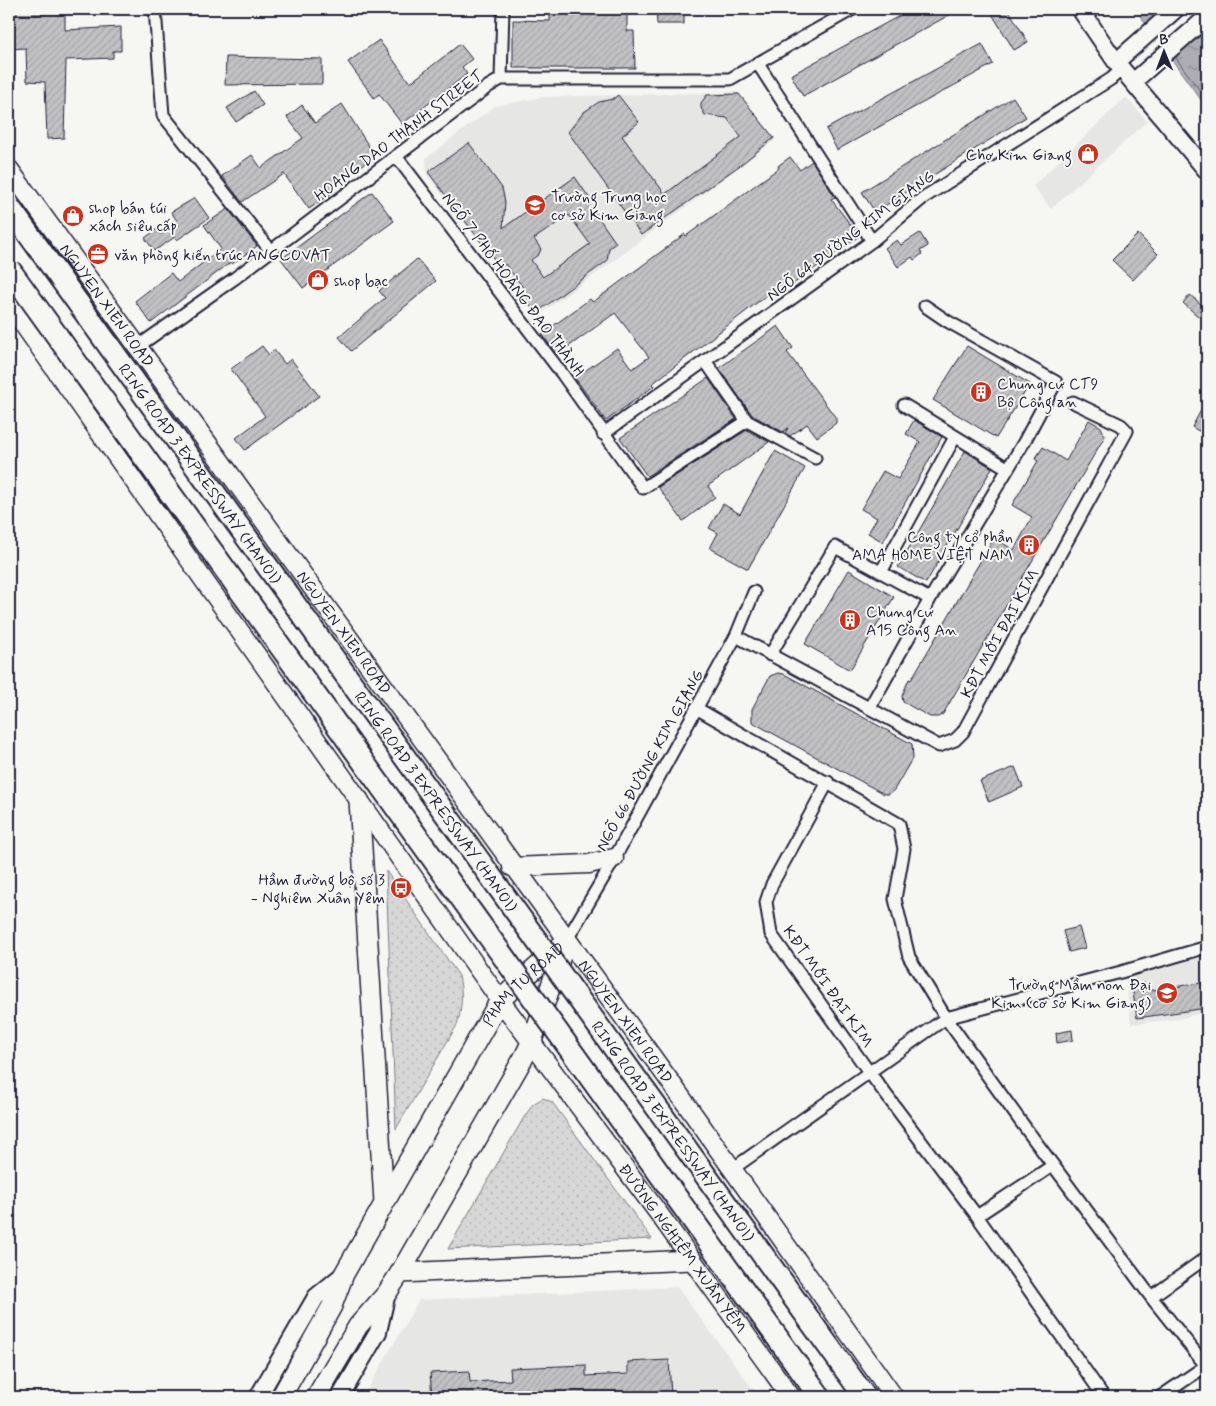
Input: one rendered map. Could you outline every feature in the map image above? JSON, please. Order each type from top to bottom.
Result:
[{"type":"highway","name":"RING ROAD 3 EXPRESSWAY (HANOI)","points":[[9,207],[864,1397]]},
{"type":"highway","points":[[9,269],[820,1397]]},
{"type":"highway","points":[[359,800],[384,1202]]},
{"type":"highway","name":"PHAM TU ROAD","points":[[281,1397],[332,1306],[344,1274],[500,1000],[566,941]]},
{"type":"highway","name":"PHAM TU ROAD","points":[[387,1293],[532,1041],[566,941]]},
{"type":"highway","points":[[400,1273],[692,1260]]},
{"type":"highway","points":[[316,1397],[358,1326],[387,1293]]},
{"type":"main road","points":[[1080,9],[1119,65],[1207,170]]},
{"type":"main road","points":[[1119,65],[1141,40],[1176,9]]},
{"type":"main road","points":[[1133,82],[1207,16]]},
{"type":"main road","name":"NGUYEN XIEN ROAD","points":[[9,169],[512,867],[681,1098],[731,1170]]},
{"type":"main road","points":[[9,276],[150,472],[277,654],[278,684]]},
{"type":"main road","points":[[9,304],[500,1000],[532,1041]]},
{"type":"main road","points":[[512,867],[589,864],[614,858]]},
{"type":"main road","name":"ĐƯỜNG NGHIÊM XUÂN YÊM","points":[[532,1041],[791,1397]]},
{"type":"main road","points":[[731,1170],[894,1397]]},
{"type":"main road","name":"PHAM TU ROAD","points":[[258,1397],[316,1297],[344,1274]]},
{"type":"main road","points":[[340,1397],[378,1332],[387,1293]]},
{"type":"street","points":[[155,9],[163,115],[271,251]]},
{"type":"street","points":[[501,79],[503,9]]},
{"type":"street","name":"HOANG DAO THANH STREET","points":[[137,347],[198,305],[489,86],[501,79],[730,79],[754,63],[852,9]]},
{"type":"street","points":[[754,63],[872,241]]},
{"type":"street","name":"NGÕ 64 ĐƯỜNG KIM GIANG","points":[[604,434],[872,241],[923,198],[1111,79],[1119,65]]},
{"type":"street","name":"NGÕ 7 PHỐ HOÀNG ĐẠO THÀNH","points":[[396,156],[563,375],[643,488],[747,421]]},
{"type":"street","points":[[870,707],[930,599],[1056,382],[947,321],[925,306]]},
{"type":"street","points":[[706,362],[747,421],[815,458]]},
{"type":"street","name":"KĐT MỚI ĐẠI KIM","points":[[736,636],[939,746],[955,740],[963,732],[1128,431],[1121,425],[1073,402]]},
{"type":"street","points":[[904,405],[1007,468]]},
{"type":"street","points":[[882,572],[955,436]]},
{"type":"street","points":[[770,655],[835,547],[930,599]]},
{"type":"street","name":"NGÕ 66 ĐƯỜNG KIM GIANG","points":[[566,941],[614,858],[736,636],[754,592]]},
{"type":"street","points":[[696,708],[828,782],[898,824],[904,849],[896,899],[909,957],[946,1018],[1052,1166],[1151,1297],[1207,1366],[1160,1397]]},
{"type":"street","name":"KĐT MỚI ĐẠI KIM","points":[[828,782],[772,884],[766,902],[771,934],[869,1072],[977,1216],[1104,1397]]},
{"type":"street","name":"KĐT MỚI ĐẠI KIM","points":[[731,1170],[946,1018],[1207,947]]},
{"type":"street","points":[[977,1216],[1052,1166]]},
{"type":"street","points":[[1151,1297],[1207,1256]]},
{"type":"shaded area","points":[[738,92],[776,139],[537,316],[427,175],[426,158],[495,106],[543,97]]},
{"type":"shaded area","name":"Chợ Kim Giang","points":[[1126,97],[1147,121],[1051,209],[1033,186]]},
{"type":"shaded area","points":[[386,871],[459,976],[461,995],[461,1007],[457,1025],[396,1129]]},
{"type":"shaded area","name":"Trường Mầm non Đại Kim (cơ sở Kim Giang)","points":[[1207,953],[1207,1012],[1179,1019],[1131,1024],[1125,975]]},
{"type":"shaded area","points":[[543,1098],[552,1102],[652,1239],[448,1249],[523,1119],[533,1104]]},
{"type":"shaded area","points":[[677,1287],[759,1397],[363,1397],[419,1300]]},
{"type":"water","points":[[1135,9],[1203,9],[1207,15],[1207,108]]},
{"type":"pier","points":[[1176,9],[1206,9],[1207,11],[1164,54],[1149,33]]},
{"type":"building","points":[[43,9],[65,9],[65,30],[121,27],[121,51],[113,51],[113,58],[66,60],[64,138],[47,139],[45,82],[27,81],[26,48],[9,49],[9,14],[43,14]]},
{"type":"building","points":[[550,9],[627,9],[627,31],[634,31],[635,68],[513,68],[513,20],[550,21]]},
{"type":"building","points":[[656,9],[684,9],[684,24],[657,24]]},
{"type":"building","points":[[912,9],[960,9],[803,96],[791,75]]},
{"type":"building","points":[[989,9],[1008,9],[1028,42],[1014,50]]},
{"type":"building","points":[[379,40],[410,83],[460,44],[472,59],[462,67],[467,74],[402,124],[379,94],[374,98],[348,62]]},
{"type":"building","points":[[982,44],[993,64],[837,150],[826,129]]},
{"type":"building","points":[[226,57],[322,59],[322,84],[225,85]]},
{"type":"building","points":[[254,91],[263,105],[236,122],[227,108]]},
{"type":"building","points":[[739,94],[774,138],[739,166],[641,235],[568,132],[584,112],[599,102],[613,99],[618,95],[639,122],[622,136],[665,194],[741,137],[727,118],[705,115],[701,108],[701,103],[707,95]]},
{"type":"building","points":[[1013,97],[1026,117],[875,212],[862,192]]},
{"type":"building","points":[[342,104],[375,156],[329,189],[332,193],[309,209],[284,174],[242,202],[222,176],[252,155],[261,168],[303,138],[287,117],[302,105],[315,123]]},
{"type":"building","points":[[469,143],[502,188],[505,202],[503,228],[575,177],[590,199],[587,201],[616,243],[609,248],[607,261],[536,313],[520,293],[525,290],[505,264],[500,267],[428,172]],"holes":[[[569,215],[590,244],[543,277],[531,260],[539,254],[541,249],[534,239]]]},
{"type":"building","points":[[790,157],[800,170],[812,161],[835,197],[831,199],[859,236],[793,284],[789,278],[652,384],[654,386],[606,421],[575,378],[617,348],[632,369],[649,357],[615,313],[557,355],[542,334],[590,299],[593,302],[685,234],[686,236],[779,168],[778,166]]},
{"type":"building","points":[[372,192],[394,221],[303,288],[281,259]]},
{"type":"building","points":[[195,198],[209,218],[177,240],[175,237],[154,251],[145,238],[157,229],[160,234],[178,222],[171,212]]},
{"type":"building","points":[[228,209],[257,246],[232,264],[231,262],[151,323],[135,301],[171,273],[178,282],[221,249],[204,225]]},
{"type":"building","points":[[920,233],[928,246],[920,251],[922,254],[914,260],[912,257],[898,267],[885,248],[897,240],[901,245]]},
{"type":"building","points":[[1138,234],[1158,254],[1133,280],[1112,260]]},
{"type":"building","points":[[417,259],[436,281],[351,351],[339,337],[385,298],[379,291]]},
{"type":"building","points":[[1190,295],[1206,308],[1199,317],[1183,303]]},
{"type":"building","points":[[778,326],[793,348],[787,352],[836,418],[836,423],[817,437],[807,424],[790,436],[785,433],[788,428],[783,432],[752,415],[719,368]]},
{"type":"building","points":[[262,346],[269,355],[274,350],[285,364],[291,359],[319,396],[245,450],[236,438],[265,416],[231,369]]},
{"type":"building","name":"Chung cư CT9 Bộ Công an","points":[[967,346],[1030,384],[996,438],[933,400]]},
{"type":"building","points":[[708,378],[736,419],[647,476],[620,438]]},
{"type":"building","points":[[1207,399],[1207,423],[1202,433],[1192,427]]},
{"type":"building","points":[[914,420],[942,437],[883,542],[868,533],[877,518],[861,509],[883,471],[898,479],[920,442],[906,434]]},
{"type":"building","points":[[1089,420],[1101,427],[1105,436],[943,714],[938,717],[930,717],[903,702],[902,696],[909,679],[911,680],[994,538],[1014,550],[1032,517],[1012,505],[1038,461],[1035,459],[1043,447],[1066,461]]},
{"type":"building","points":[[747,430],[769,442],[708,486],[715,497],[683,521],[658,487]]},
{"type":"building","points":[[775,451],[805,468],[748,569],[710,548],[718,533],[709,528],[723,504],[740,514]]},
{"type":"building","points":[[965,451],[992,468],[926,583],[898,567]]},
{"type":"building","name":"Chung cư A15 Công An","points":[[849,570],[894,597],[850,670],[805,644]]},
{"type":"building","points":[[778,673],[784,674],[912,744],[913,757],[894,790],[889,794],[884,794],[752,722],[752,709],[770,676]]},
{"type":"building","points":[[1015,767],[1023,787],[989,802],[980,781]]},
{"type":"building","points":[[1079,927],[1085,948],[1069,952],[1063,931]]},
{"type":"building","points":[[1207,982],[1207,1008],[1137,1018],[1132,986],[1145,983],[1147,991]]},
{"type":"building","points":[[1072,1030],[1073,1040],[1057,1043],[1056,1033]]},
{"type":"building","points":[[669,1360],[671,1397],[432,1397],[430,1373],[469,1371],[470,1382],[511,1380],[510,1368],[586,1365],[586,1376],[628,1374],[628,1362]]},
{"type":"place","name":"Chợ Kim Giang","points":[[1088,154]]},
{"type":"place","name":"Trường Trung học cơ sở Kim Giang","points":[[535,205]]},
{"type":"place","name":"shop bán túi xách siêu cấp","points":[[73,216]]},
{"type":"place","name":"văn phòng kiến trúc ANGCOVAT","points":[[98,254]]},
{"type":"place","name":"shop bạc","points":[[318,280]]},
{"type":"place","name":"Chung cư CT9 Bộ Công an","points":[[981,392]]},
{"type":"place","name":"Công ty cổ phần AMA HOME VIỆT NAM","points":[[1029,545]]},
{"type":"place","name":"Chung cư A15 Công An","points":[[850,620]]},
{"type":"place","name":"Hầm đường bộ số 3 - Nghiêm Xuân Yêm","points":[[401,888]]},
{"type":"place","name":"Trường Mầm non Đại Kim (cơ sở Kim Giang)","points":[[1167,993]]}]
